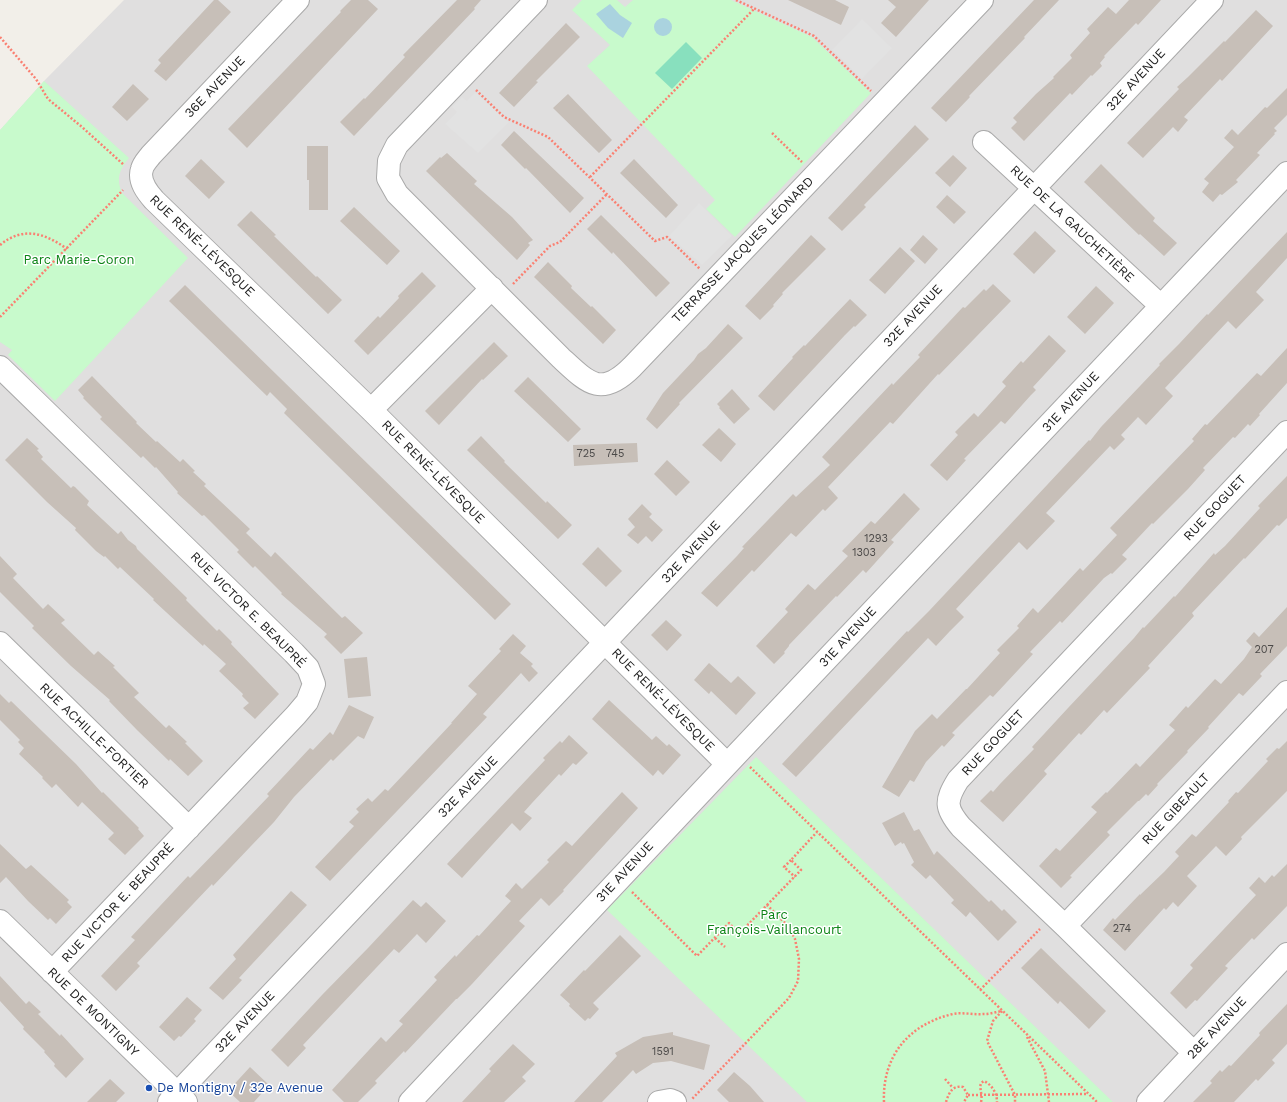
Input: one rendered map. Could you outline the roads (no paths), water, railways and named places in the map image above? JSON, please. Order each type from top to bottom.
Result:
[{"type":"street","name":"36E AVENUE","points":[[130,179],[142,169],[151,156],[298,0]]},
{"type":"street","name":"TERRASSE JACQUES LÉONARD","points":[[536,0],[397,145],[389,161],[388,178],[397,194],[577,374],[590,383],[600,385],[610,384],[621,378],[982,0]]},
{"type":"street","name":"32E AVENUE","points":[[177,1099],[1034,187],[1212,0]]},
{"type":"street","name":"RUE DE LA GAUCHETIÈRE","points":[[984,142],[1161,306]]},
{"type":"street","name":"31E AVENUE","points":[[410,1102],[732,759],[1287,173]]},
{"type":"street","name":"RUE RENÉ-LÉVESQUE","points":[[130,179],[146,192],[371,410],[605,643],[732,759]]},
{"type":"street","points":[[371,410],[496,292]]},
{"type":"street","name":"RUE VICTOR E. BEAUPRÉ","points":[[0,367],[308,668],[314,684],[307,702],[296,715],[52,972]]},
{"type":"street","name":"RUE GOGUET","points":[[1194,1053],[1060,921],[961,827],[952,817],[948,804],[950,793],[958,780],[1287,432]]},
{"type":"street","name":"RUE ACHILLE-FORTIER","points":[[0,643],[189,828]]},
{"type":"street","name":"RUE GIBEAULT","points":[[1060,921],[1287,692]]},
{"type":"street","name":"RUE DE MONTIGNY","points":[[0,921],[177,1099]]},
{"type":"street","name":"28E AVENUE","points":[[1148,1102],[1287,954]]},
{"type":"street","points":[[659,1102],[670,1100],[675,1102]]},
{"type":"water","points":[[610,4],[620,15],[632,23],[623,38],[608,28],[596,14]]},
{"type":"water","points":[[663,18],[669,21],[672,27],[669,33],[663,36],[657,33],[654,27],[657,21]]},
{"type":"place","name":"De Montigny / 32e Avenue","points":[[149,1088]]},
{"type":"park label","name":"Parc Marie-Coron","points":[[79,260]]},
{"type":"park label","name":"Parc François-Vaillancourt","points":[[774,922]]}]
